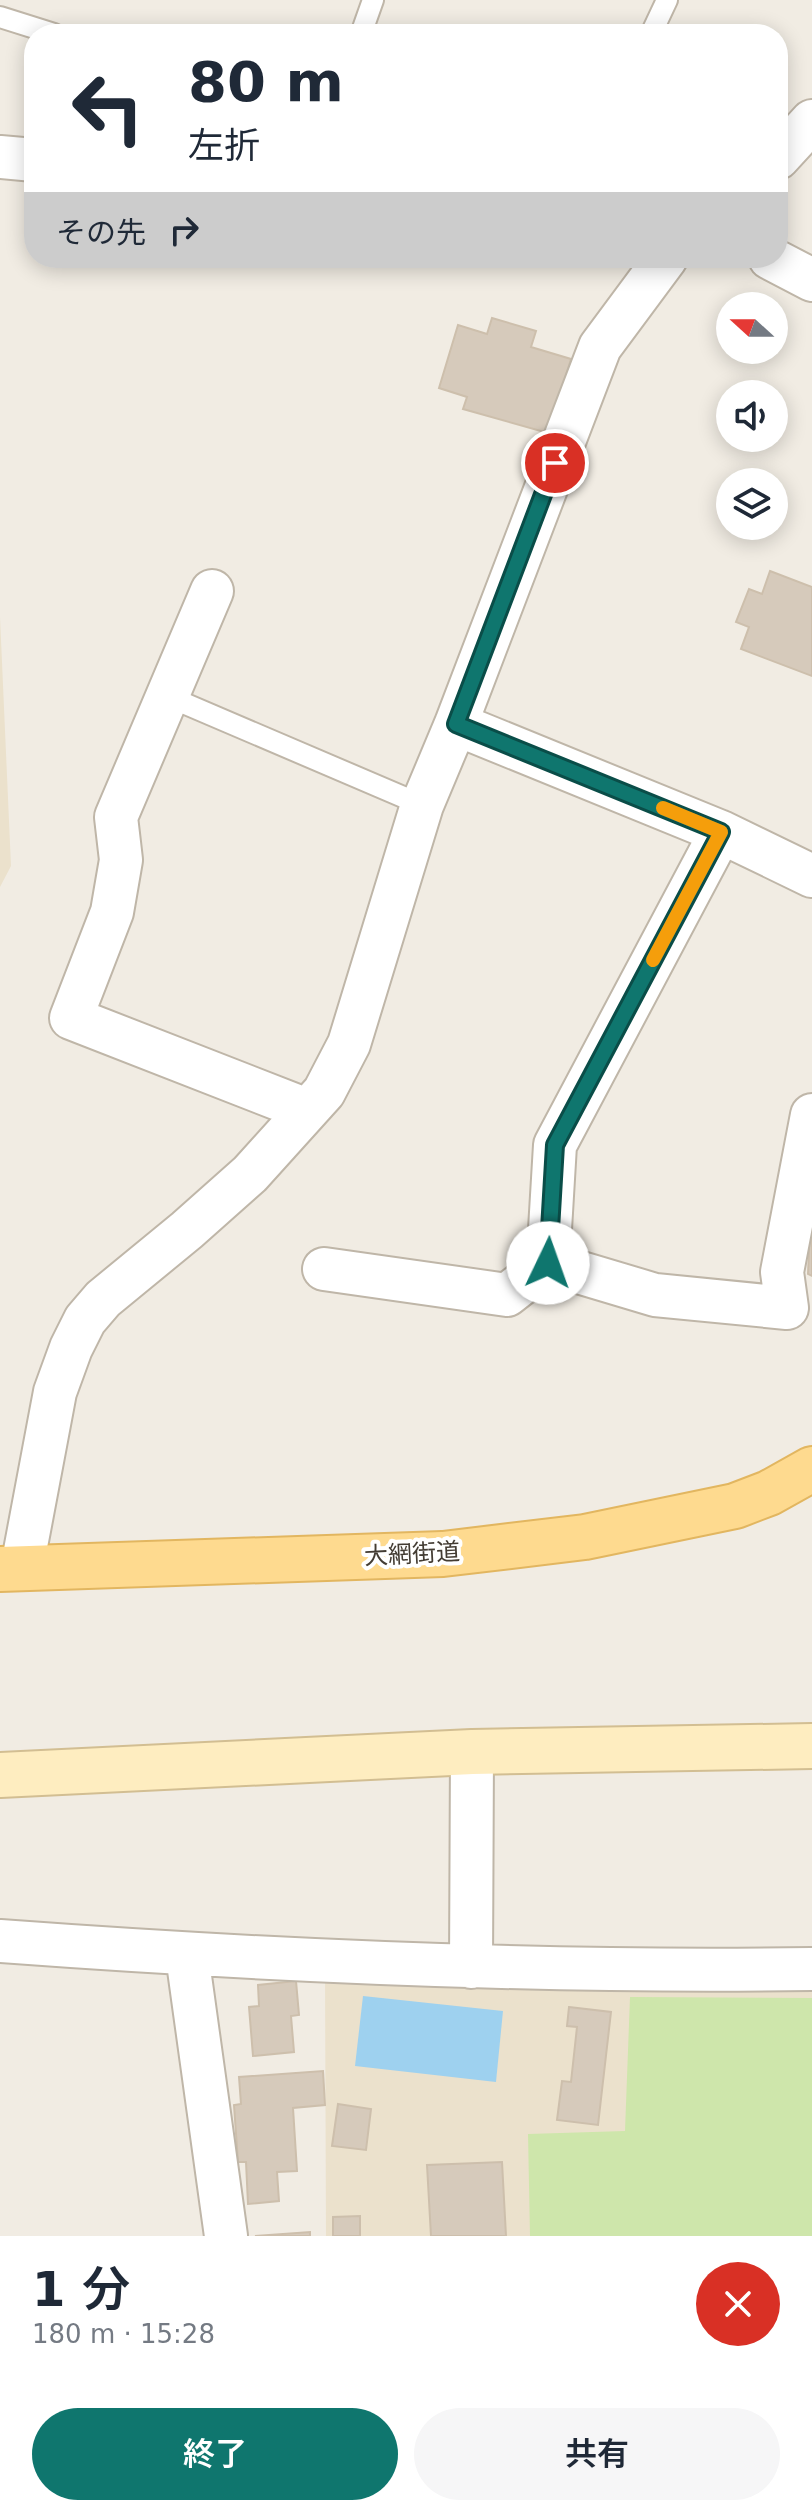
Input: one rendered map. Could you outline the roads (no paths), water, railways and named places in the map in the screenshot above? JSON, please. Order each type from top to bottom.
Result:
[{"type":"main road","name":"大網街道","points":[[11,1568],[443,1554],[585,1537],[735,1506],[769,1493],[812,1469]]},
{"type":"street","points":[[788,147],[812,121]]},
{"type":"street","points":[[0,157],[24,159]]},
{"type":"street","points":[[788,267],[812,280]]},
{"type":"street","points":[[11,1568],[55,1392],[85,1320],[103,1299],[250,1174],[324,1092],[349,1044],[422,805],[600,347],[659,268]]},
{"type":"street","points":[[212,591],[116,817],[121,860],[112,912],[71,1018],[307,1110]]},
{"type":"street","points":[[456,724],[721,832],[811,873]]},
{"type":"street","points":[[324,1269],[507,1295],[548,1263],[555,1145],[721,832]]},
{"type":"street","points":[[548,1263],[655,1295],[787,1308],[782,1272],[812,1115]]},
{"type":"street","points":[[0,1775],[472,1752],[812,1746]]},
{"type":"street","points":[[471,1967],[472,1752]]},
{"type":"street","points":[[0,1941],[187,1955],[471,1967],[688,1971],[812,1969]]},
{"type":"street","points":[[187,1955],[226,2236]]},
{"type":"lane","points":[[365,24],[373,0]]},
{"type":"lane","points":[[656,24],[667,0]]},
{"type":"lane","points":[[0,17],[24,25]]},
{"type":"lane","points":[[167,696],[422,805]]},
{"type":"water","points":[[363,1996],[503,2011],[496,2082],[355,2066]]}]
